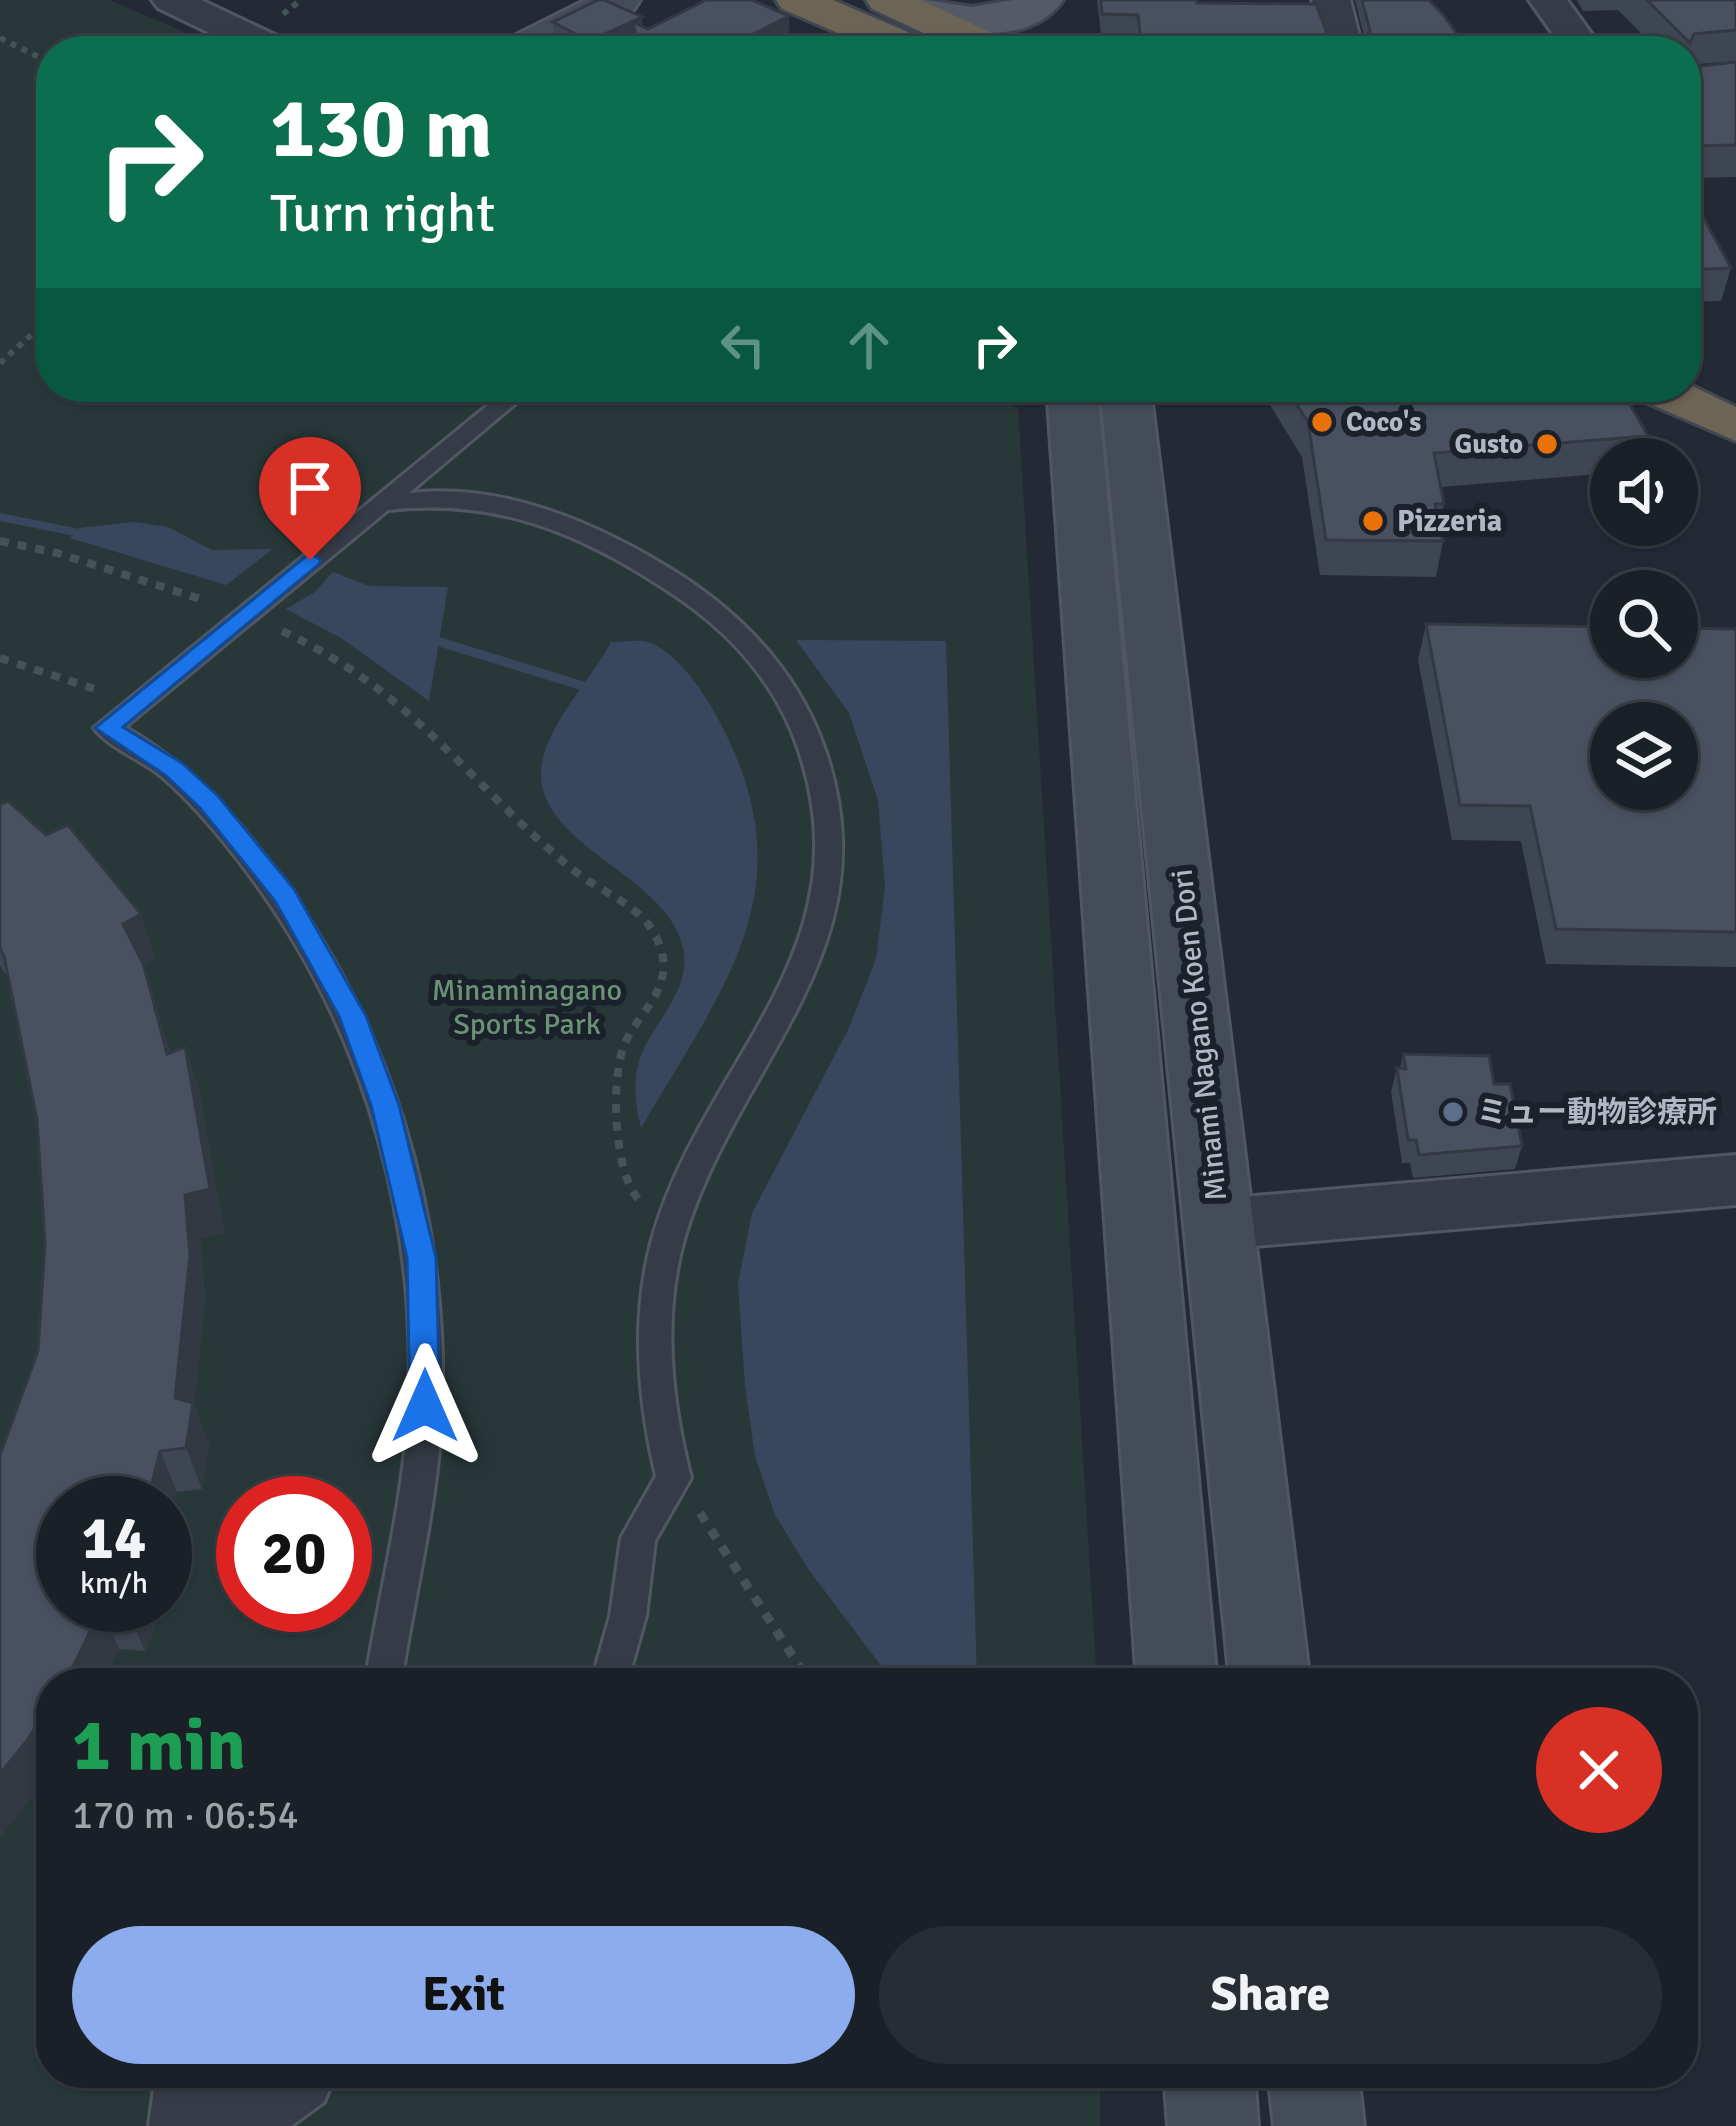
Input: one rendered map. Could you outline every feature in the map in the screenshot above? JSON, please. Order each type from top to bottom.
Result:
[{"type":"highway","points":[[796,0],[881,36]]},
{"type":"highway","points":[[893,3],[964,36]]},
{"type":"highway","points":[[1701,368],[1736,384]]},
{"type":"highway","points":[[1686,402],[1736,426]]},
{"type":"main road","points":[[893,3],[931,16],[971,20],[1057,11]]},
{"type":"street","points":[[171,0],[247,36]]},
{"type":"street","points":[[548,36],[619,0]]},
{"type":"street","points":[[1331,0],[1340,36]]},
{"type":"street","points":[[1547,0],[1575,36]]},
{"type":"street","name":"Minami Nagano Koen Dori","points":[[1081,402],[1176,1668]]},
{"type":"street","name":"Minami Nagano Koen Dori","points":[[1083,402],[1220,1225],[1268,1668]]},
{"type":"street","points":[[1220,1225],[1736,1180]]},
{"type":"street","points":[[190,2126],[195,2088]]},
{"type":"street","points":[[223,2126],[275,2088]]},
{"type":"street","points":[[1210,2088],[1213,2126]]},
{"type":"street","points":[[1315,2088],[1319,2126]]},
{"type":"lane","points":[[385,1668],[425,1406],[422,1258],[385,1105],[353,1016],[285,896],[209,802],[173,769],[107,728],[505,402]]},
{"type":"lane","points":[[379,504],[450,498],[526,512],[593,536],[643,562],[747,639],[788,694],[824,769],[832,847],[825,917],[784,1010],[717,1125],[676,1213],[659,1278],[660,1430],[674,1478],[638,1538],[628,1616],[613,1668]]},
{"type":"path","points":[[0,38],[36,56]]},
{"type":"path","points":[[0,363],[36,331]]},
{"type":"path","points":[[0,541],[179,590],[296,637],[395,698],[473,767],[582,879],[637,906],[664,959],[662,985],[621,1050],[618,1120],[624,1188],[632,1200],[676,1213]]},
{"type":"path","points":[[0,658],[27,671],[140,700]]},
{"type":"path","points":[[674,1478],[801,1668]]},
{"type":"green space","name":"Minaminagano Sports Park","points":[[0,0],[109,0],[194,36],[36,36],[36,402],[1005,402],[1018,408],[1096,1668],[36,1668],[36,2088],[1100,2088],[1100,2126],[0,2126]]},
{"type":"water","points":[[134,522],[168,527],[212,550],[273,549],[226,585],[70,538],[79,528]]},
{"type":"water","points":[[333,572],[369,586],[448,587],[429,701],[341,638],[286,609],[315,592]]},
{"type":"water","points":[[796,640],[946,641],[977,1668],[883,1668],[809,1570],[775,1515],[755,1456],[745,1385],[738,1284],[752,1213],[849,1028],[876,959],[885,887],[878,800],[849,713]]},
{"type":"water","points":[[644,641],[658,647],[696,684],[716,715],[743,776],[756,831],[756,882],[746,930],[727,978],[641,1128],[638,1065],[682,980],[683,948],[671,920],[649,895],[568,829],[549,805],[541,777],[554,730],[611,642]]},
{"type":"building","points":[[598,0],[642,17],[600,36],[580,36],[553,22]]},
{"type":"building","points":[[706,0],[752,0],[789,16],[750,36],[634,36],[633,22],[648,29]]},
{"type":"building","points":[[1101,0],[1316,4],[1328,36],[1140,36],[1138,15],[1102,14]]},
{"type":"building","points":[[1362,0],[1429,0],[1458,36],[1366,36],[1370,31]]},
{"type":"building","points":[[1647,0],[1736,0],[1736,30],[1683,36]]},
{"type":"building","points":[[1736,62],[1736,145],[1701,146],[1701,66]]},
{"type":"building","points":[[1701,213],[1731,268],[1701,269]]},
{"type":"building","points":[[1295,402],[1629,402],[1648,436],[1434,453],[1444,504],[1435,504],[1443,541],[1326,540],[1308,422]]},
{"type":"building","points":[[1426,624],[1590,627],[1590,678],[1698,678],[1698,628],[1736,629],[1736,932],[1556,929],[1530,806],[1460,805]]},
{"type":"building","points":[[8,801],[46,835],[68,825],[141,914],[123,924],[144,966],[167,1054],[185,1047],[210,1189],[185,1195],[190,1256],[175,1398],[193,1403],[186,1448],[160,1451],[154,1476],[36,1476],[36,1632],[90,1632],[72,1668],[36,1668],[36,1726],[0,1774],[0,1455],[38,1351],[45,1243],[37,1120],[0,948],[0,805]]},
{"type":"building","points":[[1403,1054],[1489,1056],[1494,1084],[1510,1084],[1522,1146],[1419,1155],[1416,1140],[1408,1140],[1397,1068],[1406,1069]]},
{"type":"waterway","points":[[0,517],[75,532]]},
{"type":"waterway","points":[[439,642],[587,687]]},
{"type":"place","name":"Coco's","points":[[1322,422]]},
{"type":"place","name":"Gusto","points":[[1547,444]]},
{"type":"place","name":"Pizzeria","points":[[1373,521]]},
{"type":"place","name":"ミュー動物診療所","points":[[1453,1112]]},
{"type":"route","points":[[310,560],[107,728],[173,769],[209,802],[285,896],[353,1016],[385,1105],[422,1258],[425,1406]]}]
